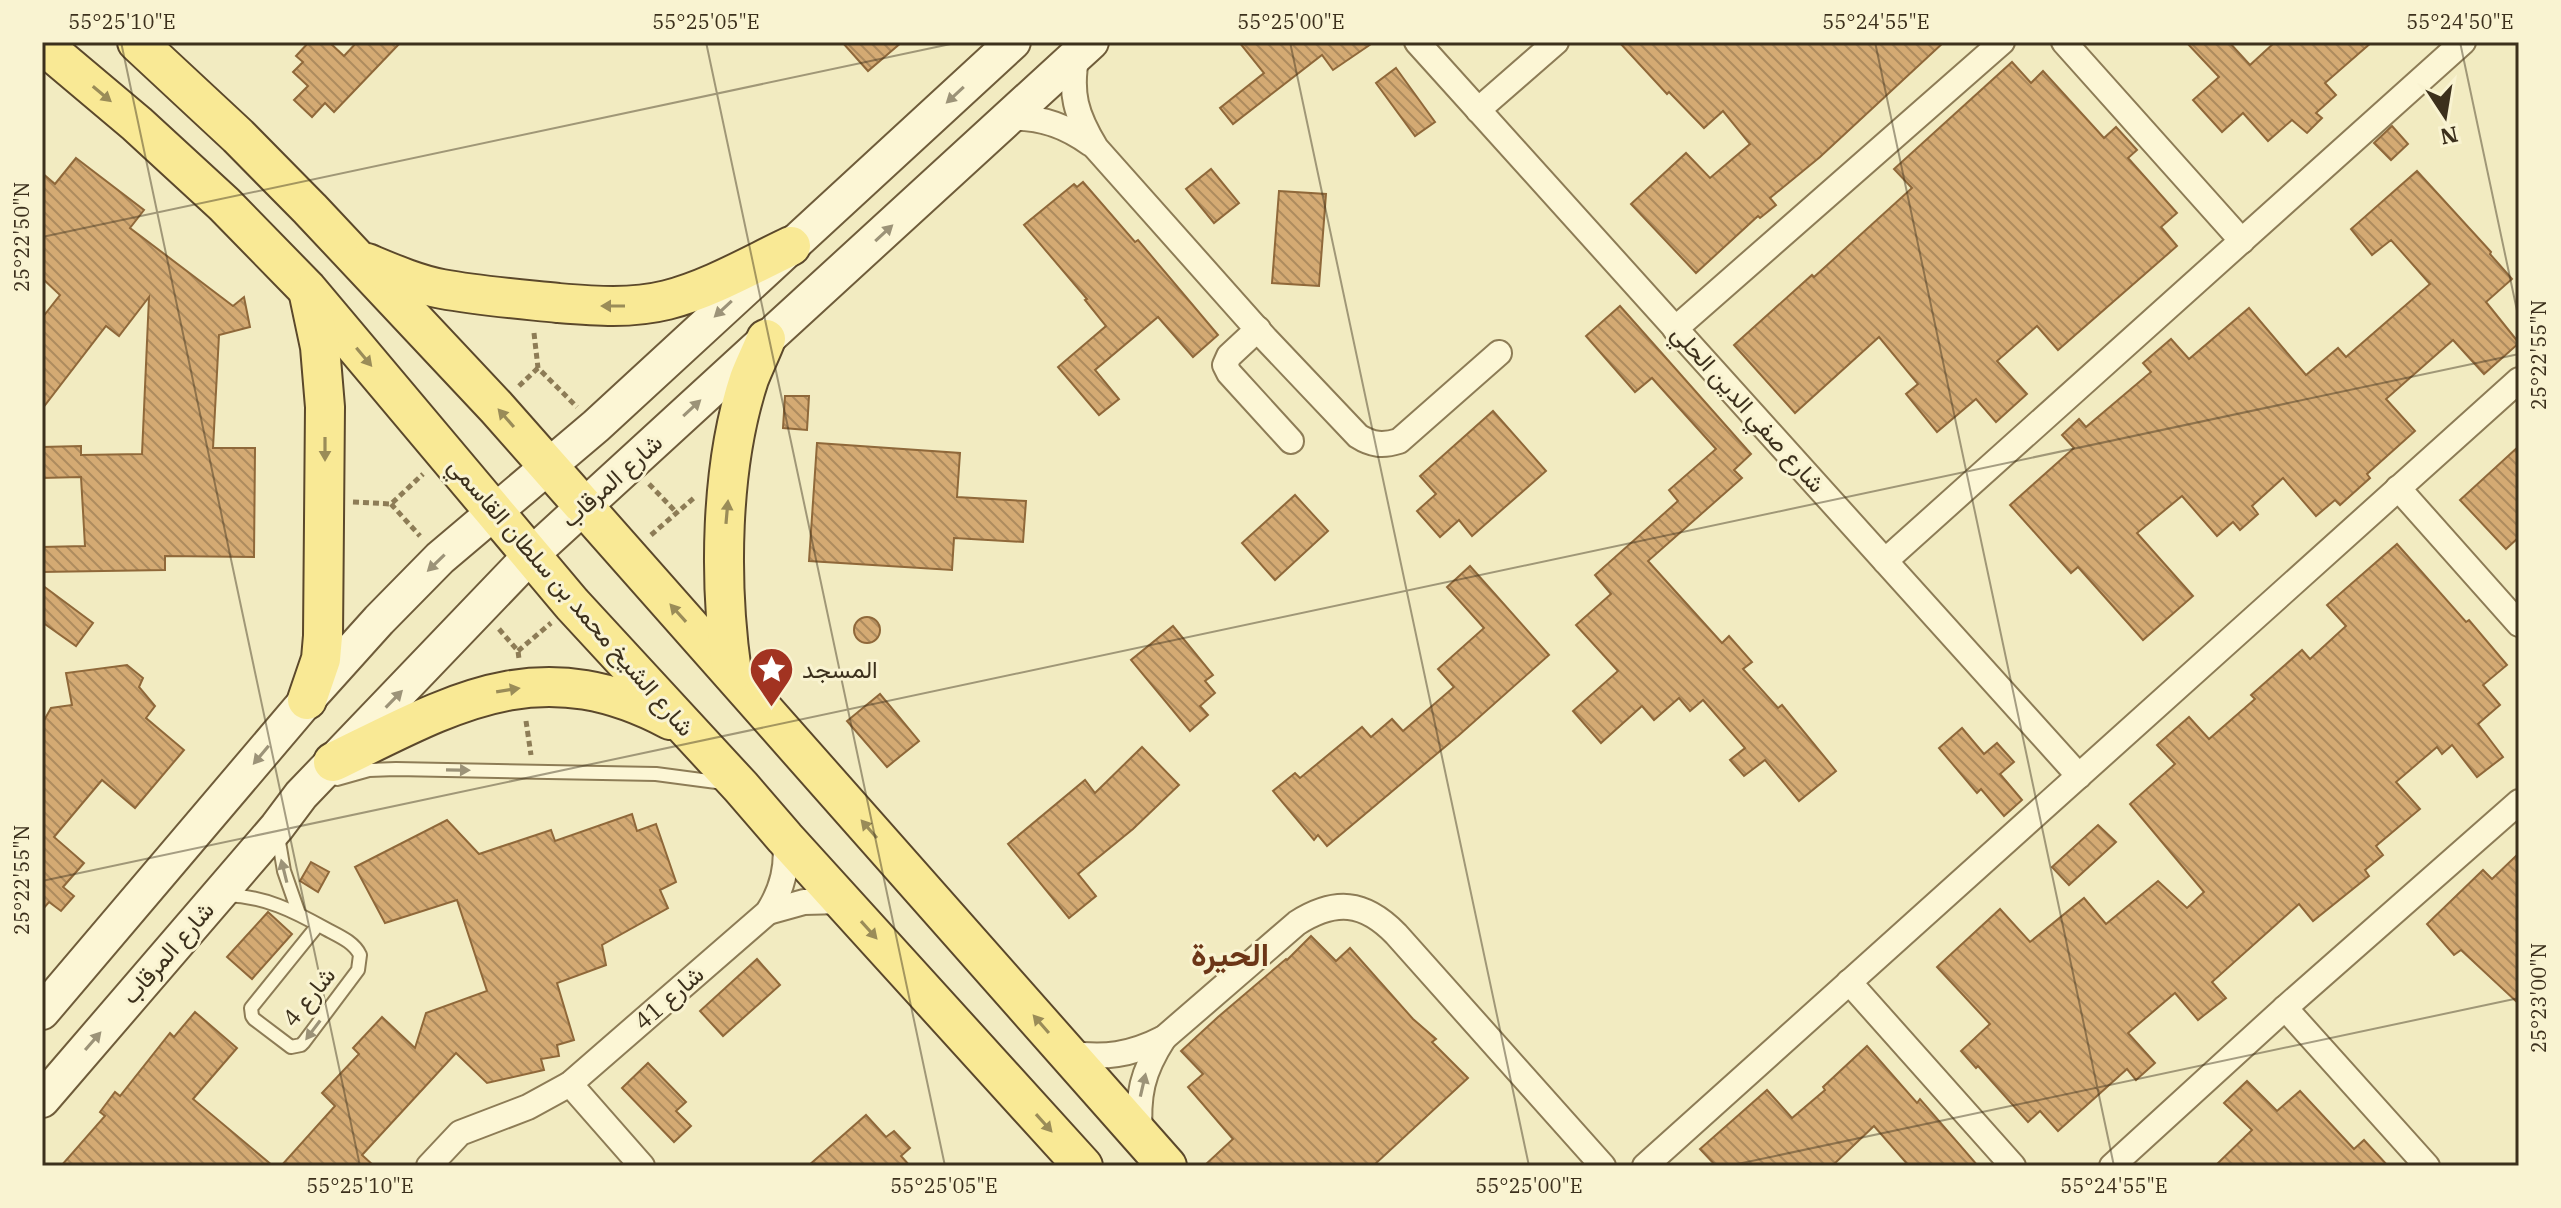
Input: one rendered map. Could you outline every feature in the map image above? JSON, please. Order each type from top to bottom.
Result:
[{"type":"main road","points":[[137,42],[238,136],[496,407],[1167,1166]]},
{"type":"main road","points":[[42,1012],[307,700],[440,558],[596,426],[1013,42]]},
{"type":"main road","name":"شارع الشيخ محمد بن سلطان القاسمي","points":[[42,44],[137,124],[224,204],[307,289],[572,604],[1083,1166]]},
{"type":"main road","name":"شارع المرقاب","points":[[42,1100],[277,827],[301,795],[531,555],[1084,48]]},
{"type":"main road","points":[[356,259],[441,289],[604,307],[636,306],[698,290],[791,246]]},
{"type":"main road","points":[[307,289],[320,347],[325,407],[323,636],[321,659],[307,700]]},
{"type":"main road","points":[[732,673],[725,626],[723,572],[726,517],[739,421],[749,379],[766,339]]},
{"type":"main road","points":[[333,762],[460,702],[522,688],[564,687],[606,694],[646,707],[684,727]]},
{"type":"street","name":"شارع صفي الدين الحلي","points":[[1417,42],[2079,776]]},
{"type":"street","points":[[1478,110],[1556,42]]},
{"type":"street","points":[[1675,329],[2002,42]]},
{"type":"street","points":[[2064,42],[2242,241]]},
{"type":"street","points":[[1885,561],[2463,42]]},
{"type":"street","points":[[1084,48],[1072,77],[1075,102],[1083,126],[1096,148],[1358,436],[1378,445],[1399,441],[1499,353]]},
{"type":"street","points":[[1008,118],[1030,117],[1054,123],[1076,133],[1096,148]]},
{"type":"street","points":[[1258,329],[1229,356],[1225,365],[1291,441]]},
{"type":"street","points":[[1645,1166],[2519,380]]},
{"type":"street","points":[[2398,488],[2519,624]]},
{"type":"street","points":[[2112,1166],[2285,1008],[2515,815]]},
{"type":"street","name":"شارع 41","points":[[429,1166],[460,1133],[528,1107],[570,1084],[768,912],[784,877],[787,857],[785,838]]},
{"type":"street","name":"شارع 41","points":[[768,912],[804,902],[842,901]]},
{"type":"street","points":[[1067,1053],[1092,1057],[1117,1056],[1142,1050],[1164,1038],[1297,923],[1316,911],[1338,906],[1360,909],[1380,918],[1603,1166]]},
{"type":"street","points":[[1849,982],[2013,1166]]},
{"type":"street","points":[[2285,1008],[2427,1166]]},
{"type":"street","points":[[1140,1136],[1138,1110],[1141,1084],[1150,1060],[1164,1038]]},
{"type":"street","points":[[570,1084],[642,1166]]},
{"type":"lane","points":[[301,795],[328,781],[349,775],[396,769],[656,774],[699,778],[741,787]]},
{"type":"lane","points":[[277,827],[284,871],[299,914]]},
{"type":"lane","name":"شارع 4","points":[[218,895],[260,899],[299,914],[351,943],[360,955],[358,970],[304,1042],[296,1047],[287,1045],[254,1019],[251,1008],[318,925]]},
{"type":"building","points":[[309,42],[329,42],[344,56],[357,42],[401,42],[334,112],[325,103],[312,117],[294,100],[308,86],[293,72],[303,62],[296,56]]},
{"type":"building","points":[[842,42],[902,42],[868,71]]},
{"type":"building","points":[[1239,42],[1374,42],[1333,70],[1322,55],[1233,124],[1220,108],[1264,73]]},
{"type":"building","points":[[1619,42],[1944,42],[1820,157],[1770,198],[1776,205],[1760,218],[1758,216],[1696,273],[1631,204],[1686,153],[1710,178],[1750,144],[1723,111],[1704,128],[1669,92],[1667,94]]},
{"type":"building","points":[[2186,42],[2229,42],[2250,65],[2275,42],[2372,42],[2325,83],[2336,95],[2316,113],[2322,118],[2307,133],[2292,120],[2268,141],[2243,113],[2222,132],[2193,100],[2219,77]]},
{"type":"building","points":[[2012,62],[2031,83],[2043,71],[2104,138],[2116,127],[2137,150],[2128,158],[2177,213],[2161,227],[2177,246],[2058,350],[2037,326],[1997,361],[2027,394],[1996,422],[1976,399],[1937,432],[1906,394],[1918,384],[1879,337],[1795,413],[1734,345],[1912,188],[1894,169]]},
{"type":"building","points":[[1396,68],[1435,122],[1415,136],[1376,83]]},
{"type":"building","points":[[2392,126],[2408,144],[2391,160],[2374,143]]},
{"type":"building","points":[[76,158],[144,210],[130,228],[233,306],[244,297],[250,327],[219,335],[213,448],[255,448],[254,557],[165,556],[165,570],[42,572],[42,547],[85,546],[81,477],[42,478],[42,447],[81,446],[81,455],[142,454],[149,297],[119,336],[106,326],[42,409],[42,318],[60,295],[42,278],[42,173],[55,184]]},
{"type":"building","points":[[1211,169],[1239,203],[1214,223],[1186,189]]},
{"type":"building","points":[[2417,171],[2512,279],[2486,302],[2519,343],[2484,374],[2453,340],[2386,399],[2415,431],[2367,474],[2370,478],[2340,505],[2335,500],[2316,516],[2283,478],[2252,506],[2258,514],[2240,530],[2233,522],[2217,536],[2182,496],[2137,533],[2193,596],[2143,640],[2078,567],[2071,573],[2010,505],[2074,448],[2062,435],[2079,419],[2086,427],[2151,372],[2143,363],[2171,339],[2189,359],[2249,308],[2306,375],[2338,348],[2346,357],[2430,284],[2391,240],[2372,255],[2351,229]]},
{"type":"building","points":[[1083,182],[1135,242],[1138,240],[1218,335],[1193,357],[1158,317],[1095,370],[1119,399],[1099,415],[1058,367],[1106,326],[1024,225],[1074,184],[1077,187]]},
{"type":"building","points":[[1279,191],[1326,194],[1319,286],[1272,283]]},
{"type":"building","points":[[1620,306],[1751,454],[1734,470],[1742,478],[1648,561],[1722,643],[1729,636],[1752,662],[1743,669],[1778,708],[1782,705],[1836,771],[1799,801],[1765,760],[1744,776],[1730,760],[1745,748],[1703,700],[1690,711],[1679,698],[1654,720],[1642,706],[1601,743],[1573,711],[1618,671],[1576,625],[1611,594],[1595,575],[1678,501],[1669,490],[1716,449],[1652,378],[1635,392],[1586,336]]},
{"type":"building","points":[[785,396],[809,396],[807,430],[783,428]]},
{"type":"building","points":[[1493,411],[1546,471],[1472,536],[1459,520],[1440,537],[1417,511],[1436,494],[1420,476]]},
{"type":"building","points":[[817,443],[960,453],[957,497],[1026,501],[1023,542],[954,538],[952,570],[809,561]]},
{"type":"building","points":[[2519,446],[2519,537],[2506,549],[2460,500]]},
{"type":"building","points":[[1295,495],[1328,531],[1275,580],[1242,543]]},
{"type":"building","points":[[2397,544],[2507,665],[2483,685],[2500,705],[2478,724],[2503,757],[2477,777],[2452,745],[2442,754],[2437,747],[2396,782],[2420,809],[2376,846],[2383,855],[2365,870],[2369,876],[2313,921],[2299,904],[2212,982],[2226,998],[2198,1020],[2175,993],[2128,1033],[2155,1063],[2136,1080],[2127,1069],[2058,1131],[2040,1111],[2028,1122],[1961,1051],[1990,1024],[1937,967],[2000,909],[2030,942],[2084,898],[2106,924],[2158,881],[2187,908],[2204,892],[2130,804],[2175,764],[2157,745],[2189,717],[2209,739],[2255,699],[2251,695],[2302,650],[2310,659],[2346,626],[2327,605]]},
{"type":"building","points":[[1470,566],[1549,655],[1327,846],[1318,835],[1314,840],[1273,791],[1295,773],[1300,778],[1362,727],[1371,737],[1392,719],[1403,731],[1454,687],[1438,669],[1484,628],[1447,587]]},
{"type":"building","points":[[42,585],[93,623],[76,646],[42,622]]},
{"type":"building","points":[[867,617],[876,621],[880,630],[876,639],[867,643],[858,639],[854,630],[858,621]]},
{"type":"building","points":[[1173,626],[1213,675],[1205,681],[1215,693],[1200,706],[1208,715],[1190,731],[1131,660]]},
{"type":"building","points":[[127,665],[143,678],[139,687],[155,706],[146,718],[184,750],[135,808],[102,780],[54,837],[84,863],[63,887],[74,896],[61,911],[49,902],[42,910],[42,724],[51,708],[72,705],[66,673]]},
{"type":"building","points":[[880,694],[919,741],[887,767],[847,721]]},
{"type":"building","points":[[1962,728],[1984,754],[1997,743],[2014,762],[2000,774],[2022,800],[2004,816],[1981,789],[1977,793],[1939,748]]},
{"type":"building","points":[[1142,747],[1179,785],[1133,829],[1078,874],[1096,896],[1069,918],[1008,844],[1085,780],[1095,793]]},
{"type":"building","points":[[632,814],[637,831],[656,824],[676,882],[660,890],[668,908],[602,945],[606,965],[557,983],[574,1040],[557,1045],[559,1056],[541,1059],[544,1070],[487,1083],[456,1053],[362,1155],[374,1166],[281,1166],[335,1106],[322,1093],[359,1054],[353,1048],[382,1017],[415,1048],[426,1013],[487,991],[457,900],[385,923],[355,867],[447,820],[479,854],[551,830],[555,841]]},
{"type":"building","points":[[2098,825],[2116,842],[2069,885],[2052,867]]},
{"type":"building","points":[[2519,853],[2519,1004],[2461,950],[2454,955],[2427,924],[2483,870],[2492,879]]},
{"type":"building","points":[[311,862],[329,872],[318,892],[300,881]]},
{"type":"building","points":[[268,912],[292,934],[252,979],[227,957]]},
{"type":"building","points":[[1311,936],[1336,961],[1350,948],[1413,1019],[1436,1039],[1432,1042],[1468,1078],[1373,1166],[1204,1166],[1233,1139],[1188,1087],[1203,1074],[1181,1051]]},
{"type":"building","points":[[757,959],[780,985],[723,1036],[700,1011]]},
{"type":"building","points":[[195,1012],[237,1048],[193,1099],[273,1166],[61,1166],[105,1116],[100,1112],[115,1092],[120,1096],[170,1033],[174,1037]]},
{"type":"building","points":[[1867,1046],[1917,1103],[1920,1099],[1978,1166],[1909,1166],[1874,1126],[1832,1166],[1716,1166],[1700,1149],[1767,1090],[1792,1118],[1825,1090],[1823,1087]]},
{"type":"building","points":[[648,1063],[686,1102],[676,1111],[691,1126],[674,1142],[622,1088]]},
{"type":"building","points":[[2247,1081],[2277,1111],[2300,1091],[2354,1149],[2364,1140],[2388,1166],[2215,1166],[2252,1130],[2224,1103]]},
{"type":"building","points":[[866,1115],[886,1137],[894,1131],[910,1148],[901,1156],[910,1166],[808,1166]]},
{"type":"place","name":"المسجد","points":[[771,709]]},
{"type":"district","name":"الحيرة","points":[[1230,955]]}]
